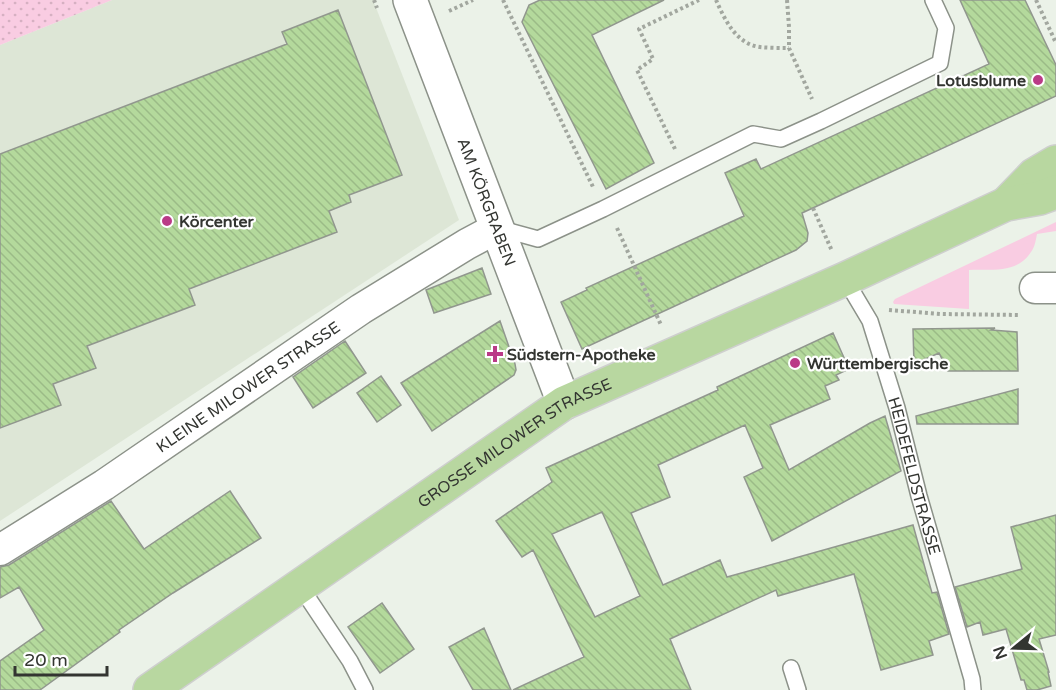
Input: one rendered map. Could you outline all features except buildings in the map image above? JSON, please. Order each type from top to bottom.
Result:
[{"type":"main road","name":"GROSSE MILOWER STRASSE","points":[[1006,204],[1034,175],[1056,162]]},
{"type":"main road","name":"GROSSE MILOWER STRASSE","points":[[150,690],[564,403],[845,279],[1006,204],[1040,198],[1056,192]]},
{"type":"street","name":"AM KÖRGRABEN","points":[[410,0],[564,403]]},
{"type":"street","name":"KLEINE MILOWER STRASSE","points":[[0,550],[104,485],[361,309],[497,228]]},
{"type":"lane","points":[[497,228],[538,239],[753,134],[781,139],[940,63],[946,28],[933,0]]},
{"type":"lane","name":"HEIDEFELDSTRASSE","points":[[845,279],[870,321],[897,408],[972,685]]},
{"type":"lane","points":[[300,586],[350,661],[364,690]]},
{"type":"lane","points":[[791,668],[798,690]]},
{"type":"path","points":[[503,0],[603,209],[614,221],[674,353]]},
{"type":"path","points":[[684,168],[637,70],[653,58],[639,29],[699,0]]},
{"type":"path","points":[[716,0],[725,20],[740,38],[758,47],[789,48]]},
{"type":"path","points":[[786,0],[789,48],[821,121]]},
{"type":"path","points":[[1036,0],[1056,44]]},
{"type":"path","points":[[813,208],[845,279]]},
{"type":"path","points":[[883,310],[941,314],[1021,315],[1045,288]]},
{"type":"shaded area","points":[[0,0],[112,0],[0,45]]},
{"type":"shaded area","points":[[112,0],[373,0],[459,220],[0,521],[0,45]]},
{"type":"shaded area","points":[[1056,222],[1056,231],[1037,234],[1032,250],[1019,264],[995,270],[969,270],[969,309],[894,304],[893,302],[895,299]]},
{"type":"place","name":"Lotusblume","points":[[1038,80]]},
{"type":"place","name":"Körcenter","points":[[167,221]]},
{"type":"place","name":"Südstern-Apotheke","points":[[495,354]]},
{"type":"place","name":"Württembergische","points":[[795,363]]}]
